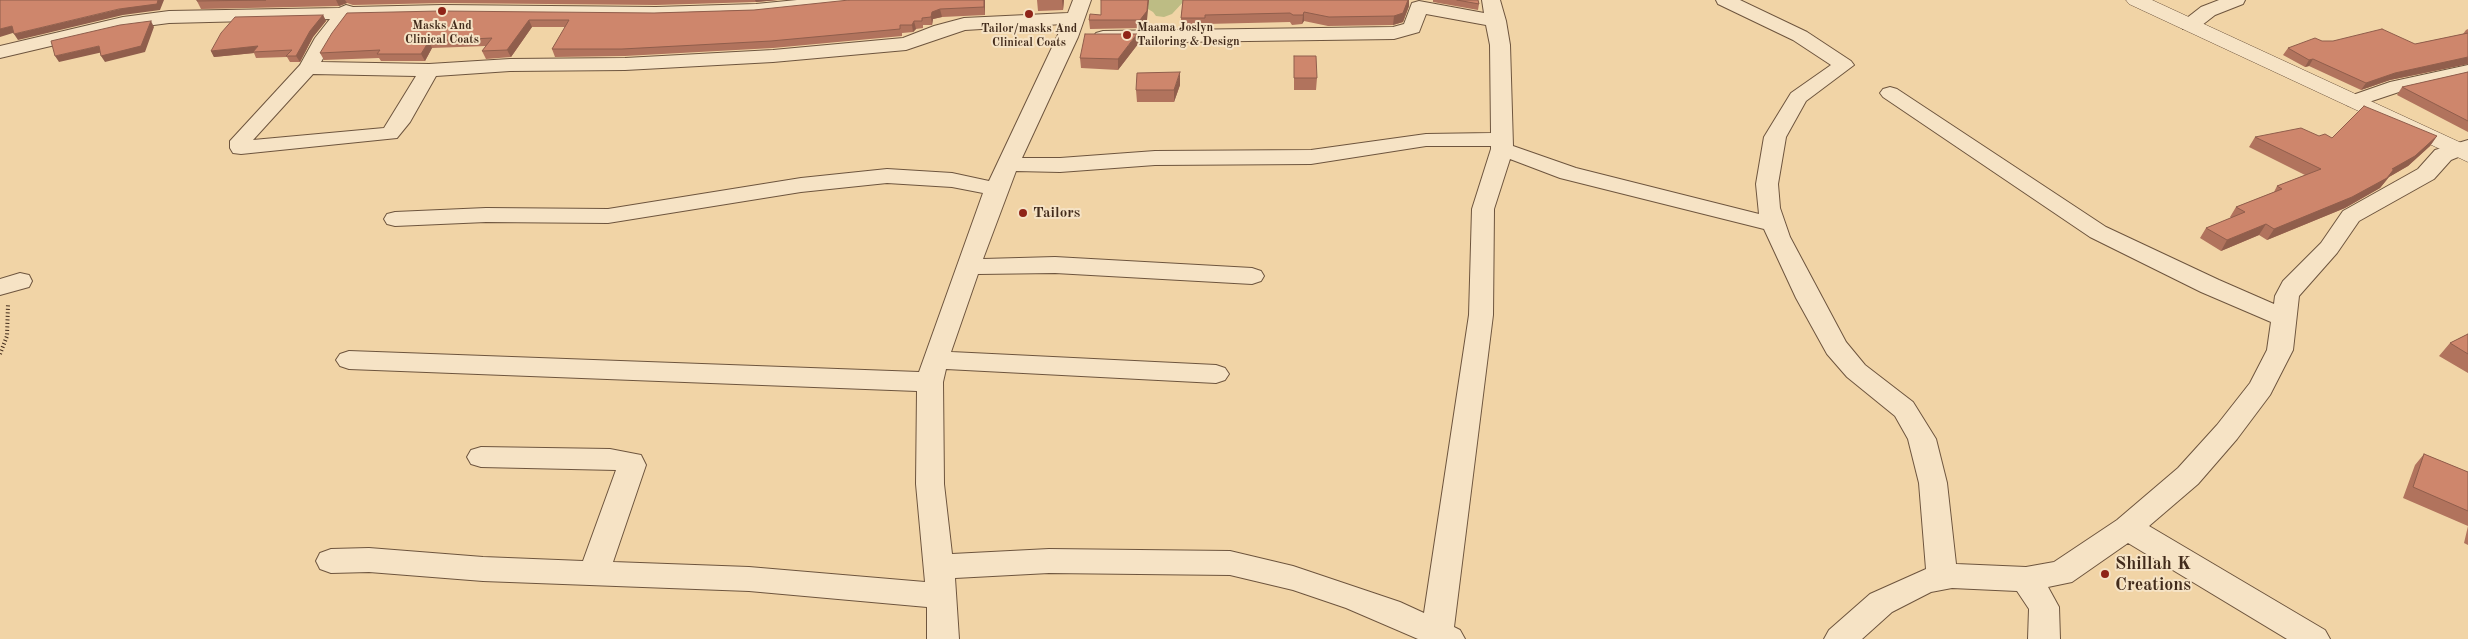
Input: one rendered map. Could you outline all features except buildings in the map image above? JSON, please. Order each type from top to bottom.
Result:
[{"type":"street","points":[[0,52],[123,23],[169,16],[346,12],[447,5],[678,6],[756,10],[849,0]]},
{"type":"street","points":[[1726,0],[1800,36],[1844,64],[1798,97],[1775,137],[1767,184],[1772,224],[1808,298],[1836,348],[1856,371],[1904,409],[1922,439],[1933,483],[1941,563],[1940,577]]},
{"type":"street","points":[[2136,0],[2464,150]]},
{"type":"street","points":[[2190,25],[2208,11],[2236,0]]},
{"type":"street","points":[[308,68],[429,70],[517,65],[625,64],[773,56],[906,44],[941,30],[964,24],[1075,18],[1394,33],[1412,28],[1418,4],[1494,10],[1500,45],[1502,144],[1483,209],[1482,315],[1443,636],[1356,598],[1293,578],[1230,563],[1049,561],[941,581],[594,573],[483,569],[369,560],[331,561]]},
{"type":"street","points":[[346,12],[325,38],[308,68],[241,141],[241,148],[390,134],[400,122],[429,70]]},
{"type":"street","points":[[943,639],[941,581],[930,484],[933,371],[996,190],[1075,18]]},
{"type":"street","points":[[2354,101],[2397,86],[2468,71]]},
{"type":"street","points":[[1890,93],[2040,196],[2098,232],[2201,282],[2285,318]]},
{"type":"street","points":[[1008,164],[1060,165],[1155,158],[1311,157],[1426,140],[1502,144],[1568,173],[1772,224]]},
{"type":"street","points":[[1840,639],[1881,603],[1925,581],[1940,577],[2026,579],[2061,573],[2127,528],[2188,476],[2227,432],[2261,388],[2280,350],[2288,296],[2292,287],[2329,248],[2351,216],[2360,209],[2411,184],[2426,174],[2443,155],[2464,150]]},
{"type":"street","points":[[395,219],[486,215],[608,216],[801,185],[887,176],[952,180],[996,190]]},
{"type":"street","points":[[969,267],[1055,264],[1252,276]]},
{"type":"street","points":[[349,360],[933,371],[1216,374]]},
{"type":"street","points":[[481,457],[610,459],[631,462],[632,465],[594,573]]},
{"type":"street","points":[[2127,528],[2314,639]]},
{"type":"street","points":[[2026,579],[2044,607],[2044,639]]},
{"type":"path","points":[[0,354],[7,336],[8,285]]},
{"type":"shaded area","points":[[1141,0],[1185,0],[1172,14],[1164,17],[1156,16],[1141,5]]},
{"type":"place","name":"Masks And Clinical Coats","points":[[442,11]]},
{"type":"place","name":"Tailor/masks And Clinical Coats","points":[[1029,14]]},
{"type":"place","name":"Maama Joslyn Tailoring & Design","points":[[1127,35]]},
{"type":"place","name":"Tailors","points":[[1023,213]]},
{"type":"place","name":"Shillah K Creations","points":[[2105,574]]}]
